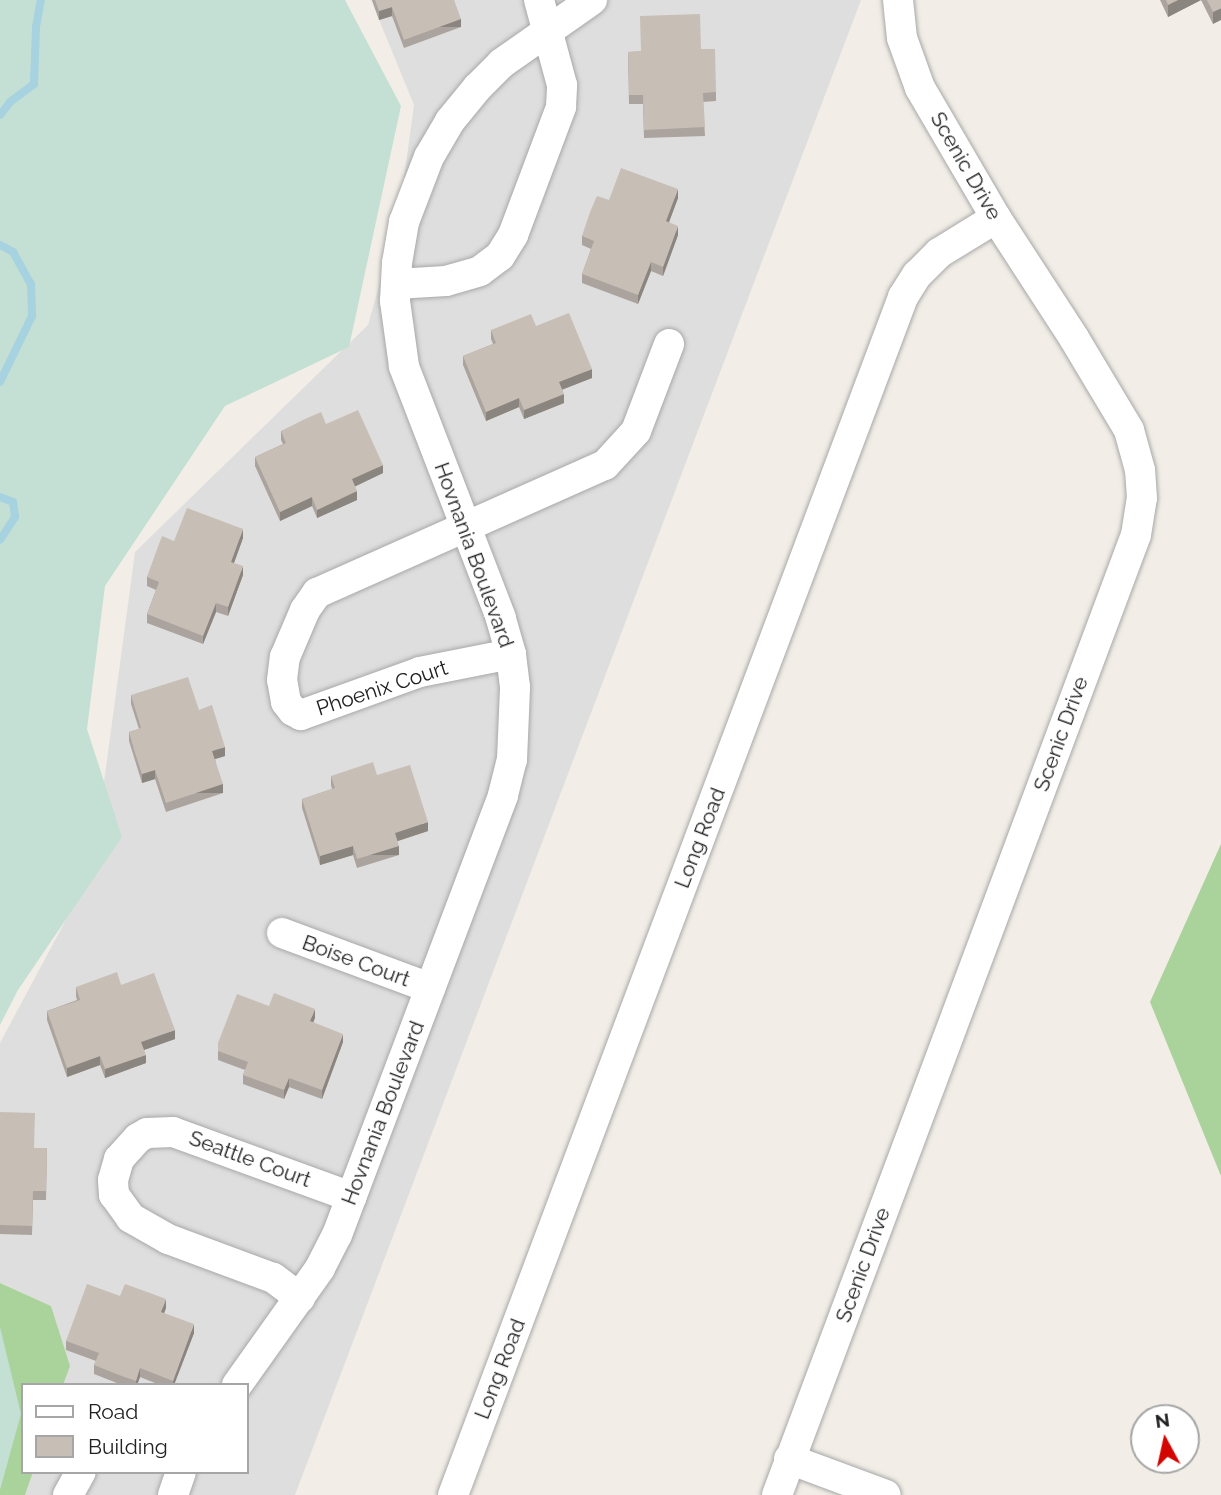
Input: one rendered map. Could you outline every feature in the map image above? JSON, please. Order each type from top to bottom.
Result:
[{"type":"street","points":[[396,284],[446,282],[480,271],[500,256],[513,235],[561,107],[562,85],[549,28],[539,0]]},
{"type":"street","name":"Hovnania Boulevard","points":[[238,1383],[300,1298],[337,1235],[503,795],[512,760],[516,722],[511,654],[501,618],[404,366],[398,334],[396,284],[404,222],[429,157],[450,121],[477,88],[502,63],[592,0]]},
{"type":"street","name":"Scenic Drive","points":[[777,1495],[1140,518],[1140,470],[1129,430],[1074,338],[996,218],[920,88],[902,38],[898,0]]},
{"type":"street","name":"Long Road","points":[[453,1495],[902,297],[917,275],[939,253],[996,218]]},
{"type":"street","points":[[465,525],[605,465],[636,431],[669,344]]},
{"type":"street","name":"Phoenix Court","points":[[465,525],[317,593],[305,610],[285,657],[282,680],[286,702],[293,711],[301,715],[419,672],[511,654]]},
{"type":"street","name":"Boise Court","points":[[282,933],[430,988]]},
{"type":"street","name":"Seattle Court","points":[[300,1298],[273,1278],[168,1239],[131,1218],[114,1195],[113,1180],[119,1159],[131,1143],[147,1133],[173,1132],[352,1197]]},
{"type":"street","points":[[789,1459],[886,1495]]},
{"type":"street","points":[[68,1495],[80,1474]]},
{"type":"shaded area","points":[[371,0],[861,0],[295,1495],[25,1495],[32,1474],[248,1474],[248,1383],[64,1383],[69,1366],[51,1306],[0,1283],[0,1043],[92,871],[135,552],[368,325],[399,215],[414,105]]},
{"type":"green space","points":[[0,0],[345,0],[401,106],[349,347],[225,406],[105,586],[87,729],[122,837],[18,990],[0,1025]]},
{"type":"green space","points":[[1221,844],[1221,1176],[1150,1002]]},
{"type":"green space","points":[[0,1283],[51,1306],[70,1366],[64,1383],[21,1383],[21,1474],[32,1474],[25,1495],[0,1495]]},
{"type":"green space","points":[[0,1327],[21,1414],[0,1490]]},
{"type":"building","points":[[375,0],[454,0],[461,19],[404,40],[392,7],[379,11]]},
{"type":"building","points":[[1207,0],[1221,0],[1221,8],[1213,12]]},
{"type":"building","points":[[700,14],[701,49],[715,49],[716,92],[703,93],[705,127],[644,130],[643,95],[629,95],[628,52],[641,51],[640,16]]},
{"type":"building","points":[[621,168],[678,189],[666,221],[678,226],[663,267],[651,262],[638,295],[582,274],[594,241],[582,236],[590,212],[597,196],[609,200]]},
{"type":"building","points":[[569,313],[592,369],[559,382],[564,394],[524,410],[519,398],[486,412],[463,356],[496,343],[491,330],[531,314],[536,326]]},
{"type":"building","points":[[358,410],[383,465],[352,479],[357,491],[317,510],[312,497],[280,512],[255,457],[286,443],[281,431],[305,419],[321,412],[326,424]]},
{"type":"building","points":[[187,508],[243,529],[231,562],[243,566],[228,607],[216,603],[203,636],[147,614],[159,582],[147,577],[162,536],[174,541]]},
{"type":"building","points":[[188,677],[199,710],[212,705],[225,747],[212,751],[223,784],[166,803],[155,770],[142,774],[135,753],[129,732],[141,728],[131,695]]},
{"type":"building","points":[[373,762],[377,775],[410,765],[428,822],[395,833],[399,846],[357,859],[353,846],[320,856],[302,799],[335,788],[331,776]]},
{"type":"building","points":[[117,972],[121,985],[154,973],[175,1030],[141,1042],[146,1055],[105,1069],[100,1056],[67,1068],[47,1011],[80,1000],[76,987]]},
{"type":"building","points":[[274,993],[315,1009],[310,1021],[343,1034],[322,1090],[289,1078],[284,1090],[243,1075],[248,1062],[218,1051],[218,1043],[237,994],[269,1006]]},
{"type":"building","points":[[0,1112],[35,1113],[34,1148],[47,1148],[46,1191],[33,1191],[32,1226],[0,1225]]},
{"type":"building","points":[[87,1284],[120,1296],[125,1284],[150,1293],[166,1299],[161,1312],[194,1324],[173,1381],[140,1368],[136,1381],[119,1375],[94,1365],[99,1353],[66,1341]]},
{"type":"waterway","points":[[0,115],[10,102],[34,84],[36,27],[41,0]]},
{"type":"waterway","points":[[0,245],[13,252],[31,284],[32,316],[0,382]]},
{"type":"waterway","points":[[0,497],[13,502],[15,517],[0,540]]}]
